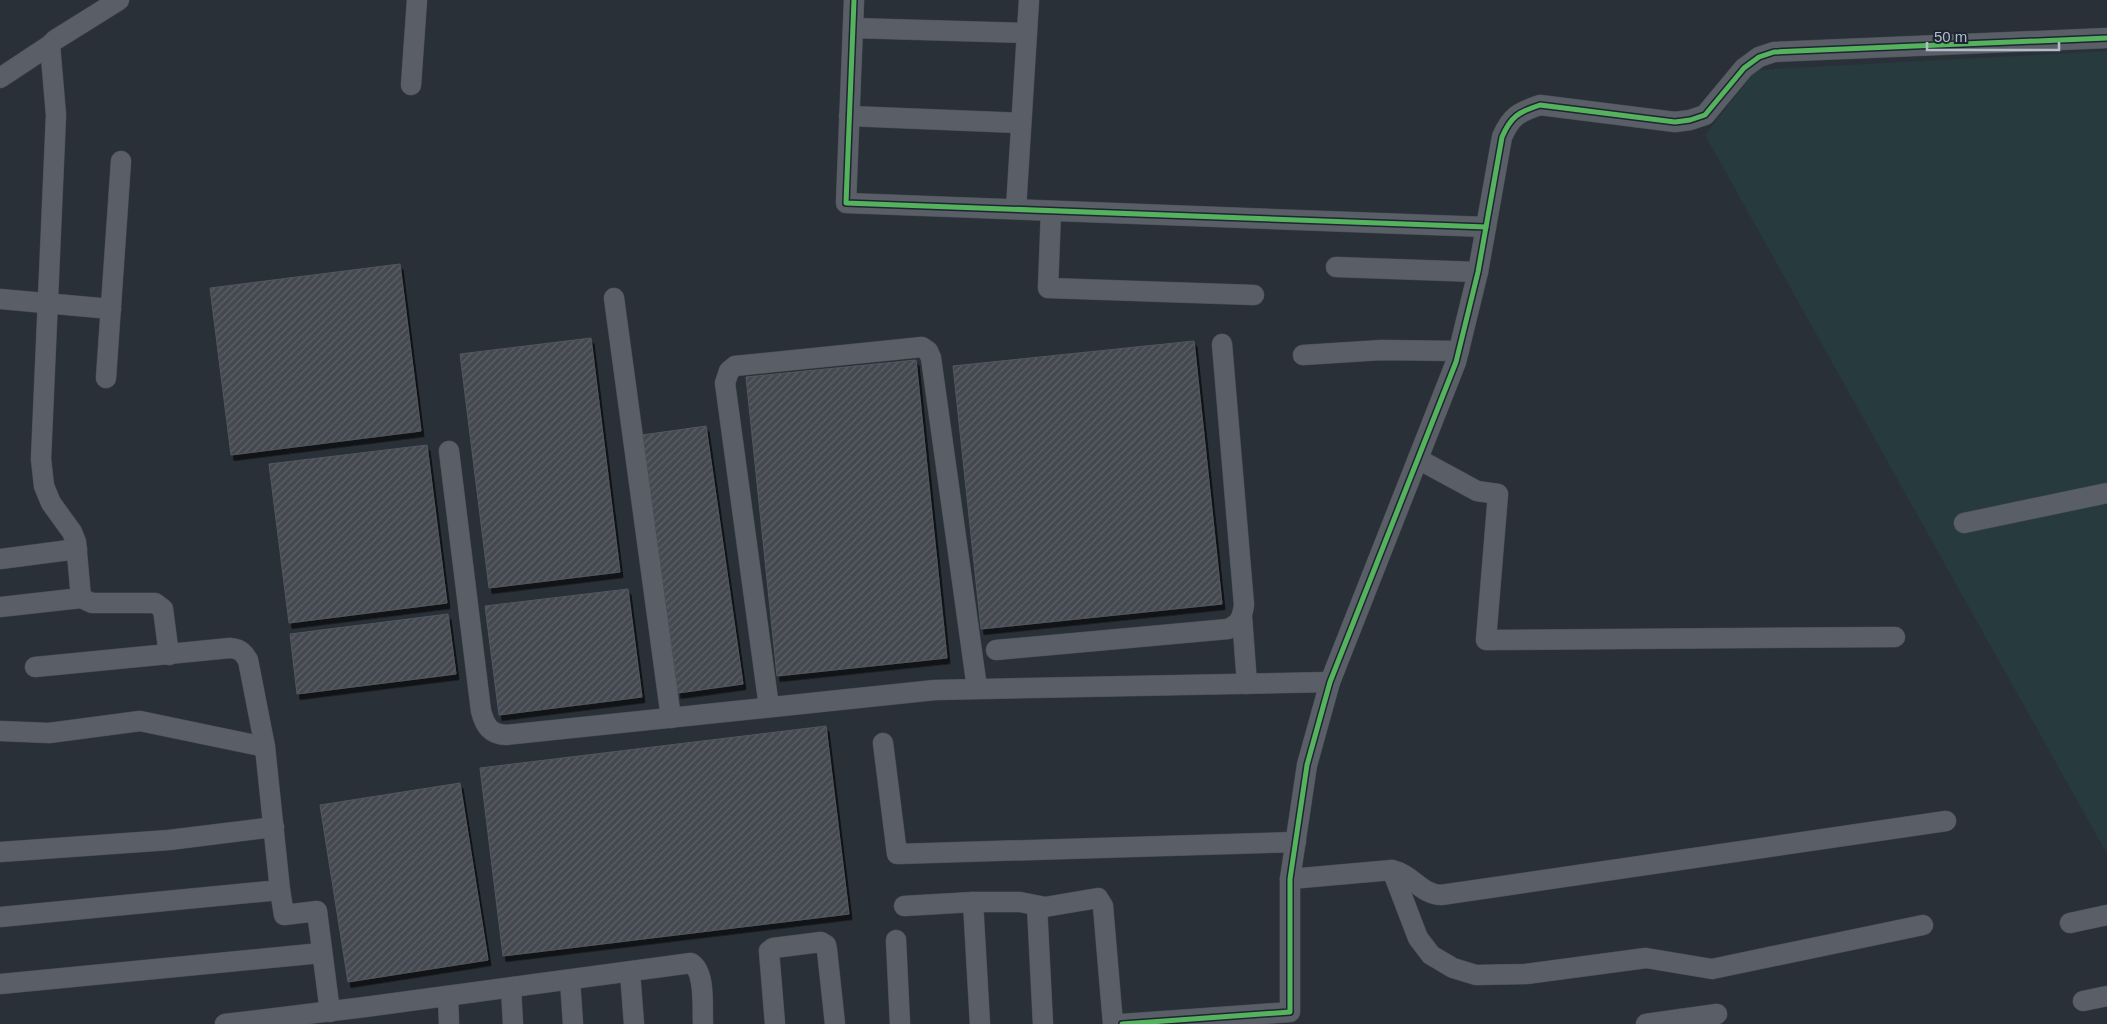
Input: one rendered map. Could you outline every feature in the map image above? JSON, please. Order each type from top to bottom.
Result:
[{"type":"street","points":[[0,78],[55,40],[119,0]]},
{"type":"street","points":[[411,85],[417,0]]},
{"type":"street","points":[[854,0],[846,203],[1486,227]]},
{"type":"street","points":[[1016,209],[1029,0]]},
{"type":"street","points":[[853,28],[1027,33]]},
{"type":"street","points":[[1122,1024],[1291,1018],[1290,879],[1307,764],[1330,682],[1459,351],[1478,272],[1502,137],[1509,121],[1523,110],[1540,105],[1675,122],[1690,120],[1705,115],[1744,68],[1759,57],[1774,52],[2107,38]]},
{"type":"street","points":[[50,45],[56,116],[41,430],[44,486],[51,503],[72,532],[77,549],[81,598]]},
{"type":"street","points":[[849,116],[1021,123]]},
{"type":"street","points":[[106,378],[121,161]]},
{"type":"street","points":[[1051,211],[1048,288],[1254,295]]},
{"type":"street","points":[[1336,267],[1478,272]]},
{"type":"street","points":[[614,298],[671,718]]},
{"type":"street","points":[[0,299],[111,308]]},
{"type":"street","points":[[1222,344],[1244,605],[1242,616],[1247,684]]},
{"type":"street","points":[[769,707],[725,383],[729,371],[735,366],[922,347],[928,351],[931,358],[977,688]]},
{"type":"street","points":[[1303,355],[1382,350],[1459,351]]},
{"type":"street","points":[[449,450],[482,711],[489,729],[496,734],[506,735],[935,690],[1330,682]]},
{"type":"street","points":[[1418,459],[1478,490],[1498,494],[1486,640],[1895,637]]},
{"type":"street","points":[[1964,523],[2107,493]]},
{"type":"street","points":[[0,559],[77,549]]},
{"type":"street","points":[[0,607],[81,598],[92,604],[156,603],[163,610],[169,655]]},
{"type":"street","points":[[996,650],[1228,629],[1237,625],[1242,616]]},
{"type":"street","points":[[36,667],[230,648],[238,649],[244,653],[248,660],[265,747],[284,915],[317,911],[330,1012]]},
{"type":"street","points":[[0,731],[49,733],[140,721],[265,747]]},
{"type":"street","points":[[883,743],[897,854],[1296,842]]},
{"type":"street","points":[[1290,879],[1392,870],[1406,875],[1424,891],[1441,895],[1946,821]]},
{"type":"street","points":[[0,852],[168,840],[274,827]]},
{"type":"street","points":[[1392,870],[1418,938],[1431,956],[1453,968],[1476,975],[1526,974],[1646,958],[1712,969],[1923,925]]},
{"type":"street","points":[[0,917],[280,890]]},
{"type":"street","points":[[904,906],[973,902],[1020,902],[1037,906],[1098,898],[1101,901],[1113,1024]]},
{"type":"street","points":[[973,902],[980,1024]]},
{"type":"street","points":[[1037,906],[1044,1024]]},
{"type":"street","points":[[2070,923],[2107,915]]},
{"type":"street","points":[[896,940],[900,1024]]},
{"type":"street","points":[[775,1024],[769,951],[773,948],[821,942],[826,945],[828,950],[836,1024]]},
{"type":"street","points":[[0,984],[322,953]]},
{"type":"street","points":[[225,1024],[330,1012],[383,1015],[448,996],[691,963],[697,966],[700,974],[703,1024]]},
{"type":"street","points":[[630,972],[634,1024]]},
{"type":"street","points":[[570,980],[573,1024]]},
{"type":"street","points":[[511,988],[513,1024]]},
{"type":"street","points":[[448,996],[449,1024]]},
{"type":"street","points":[[2083,1001],[2107,996]]},
{"type":"street","points":[[1646,1024],[1681,1021],[1717,1014]]},
{"type":"green space","points":[[2107,51],[2107,854],[1705,135],[1756,70]]},
{"type":"building","points":[[400,264],[421,431],[231,455],[210,288]]},
{"type":"building","points":[[591,338],[620,572],[489,588],[460,354]]},
{"type":"building","points":[[1194,341],[1222,604],[981,629],[953,366]]},
{"type":"building","points":[[916,360],[947,658],[777,676],[746,377]]},
{"type":"building","points":[[706,426],[743,684],[678,693],[642,435]]},
{"type":"building","points":[[427,445],[447,603],[289,623],[269,464]]},
{"type":"building","points":[[628,589],[642,697],[499,715],[485,606]]},
{"type":"building","points":[[448,614],[456,674],[297,694],[290,634]]},
{"type":"building","points":[[826,726],[849,914],[503,956],[480,768]]},
{"type":"building","points":[[460,783],[488,960],[348,982],[320,805]]},
{"type":"cycle path","points":[[854,0],[846,203],[1486,227]]},
{"type":"cycle path","points":[[1122,1024],[1290,1012],[1290,879],[1307,765],[1330,682],[1456,362],[1478,272],[1502,137],[1512,119],[1526,110],[1540,105],[1675,122],[1690,120],[1705,115],[1744,68],[1759,57],[1774,52],[2107,38]]}]
